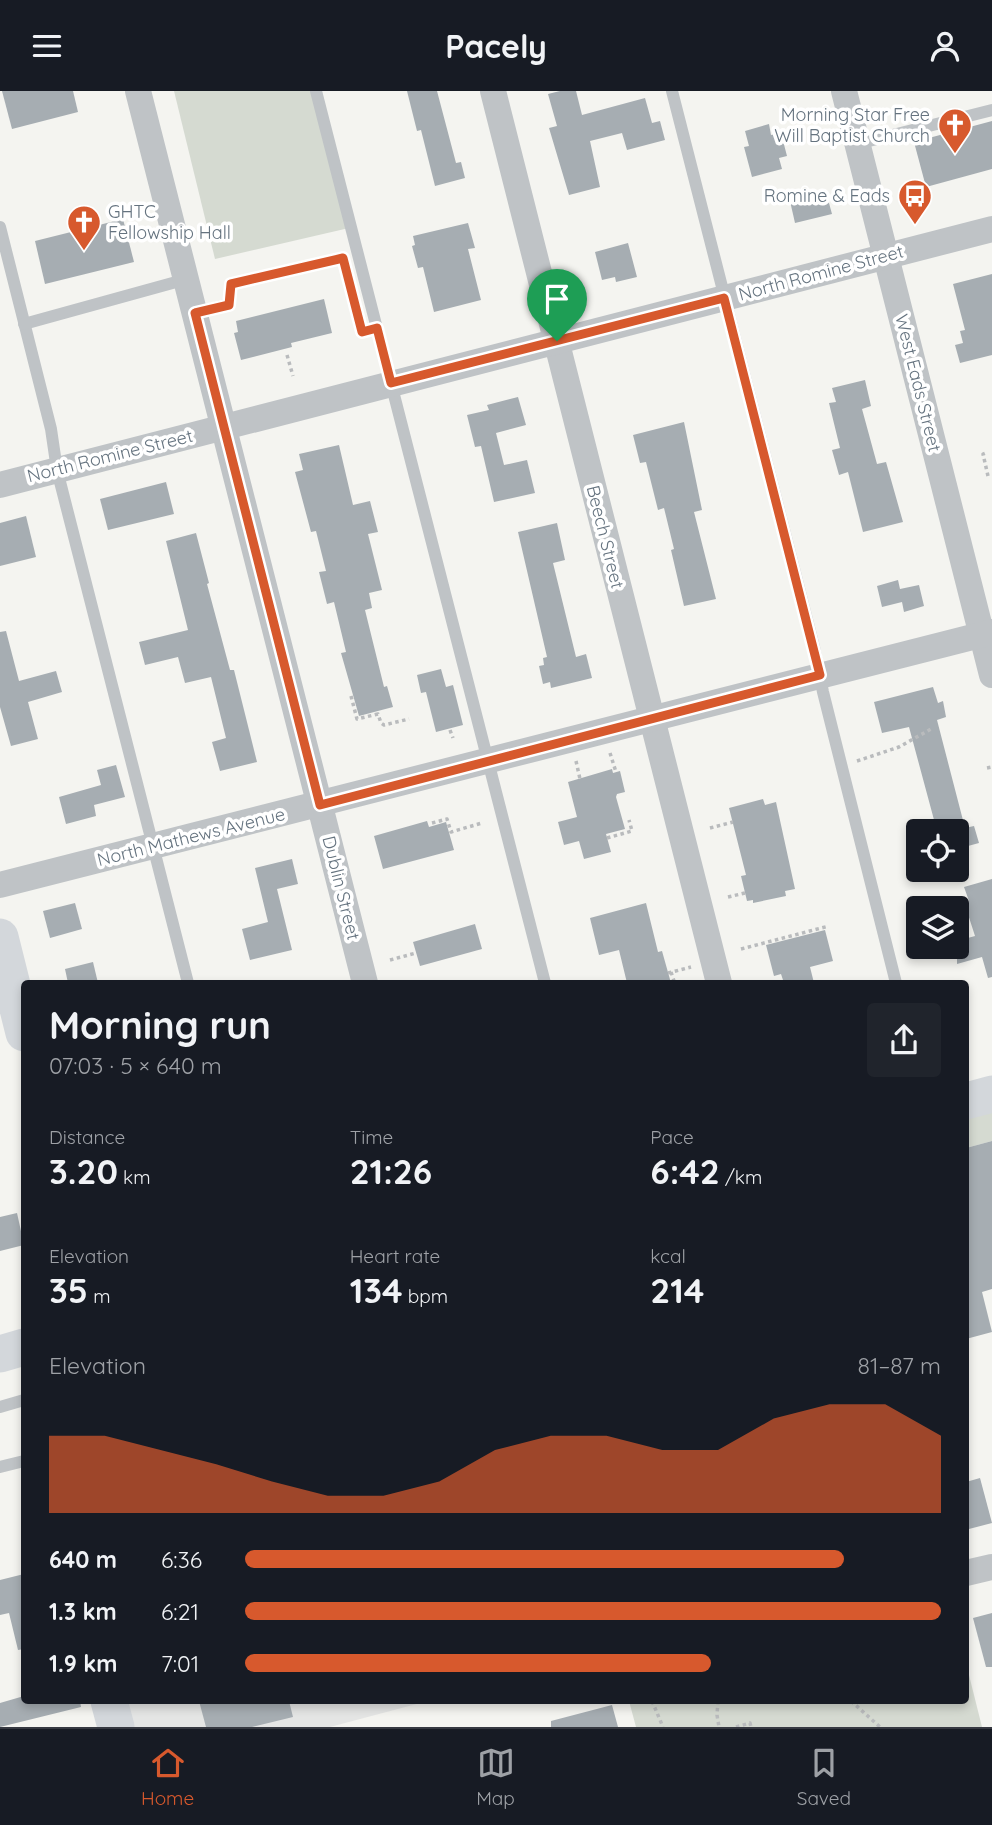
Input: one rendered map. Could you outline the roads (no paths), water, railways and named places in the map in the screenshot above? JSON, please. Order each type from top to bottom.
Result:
[{"type":"street","name":"Dublin Street","points":[[138,91],[364,980]]},
{"type":"street","name":"Beech Street","points":[[493,91],[718,980]]},
{"type":"street","name":"West Eads Street","points":[[844,91],[987,633],[992,675]]},
{"type":"street","name":"North Romine Street","points":[[0,485],[992,229]]},
{"type":"street","name":"North Mathews Avenue","points":[[0,885],[987,633]]},
{"type":"street","points":[[0,937],[21,1021]]},
{"type":"street","points":[[969,1100],[992,1094]]},
{"type":"street","points":[[969,1572],[992,1567]]},
{"type":"street","points":[[110,1704],[116,1727]]},
{"type":"lane","points":[[316,91],[544,980]]},
{"type":"lane","points":[[672,91],[895,980]]},
{"type":"lane","points":[[858,143],[992,110]]},
{"type":"lane","points":[[0,227],[51,429],[57,470],[187,980]]},
{"type":"lane","points":[[195,313],[229,305],[231,284],[343,258],[362,332],[377,328]]},
{"type":"lane","points":[[24,324],[187,279]]},
{"type":"lane","points":[[0,1407],[21,1401]]},
{"type":"lane","points":[[0,1467],[21,1462]]},
{"type":"place","name":"Morning Star Free Will Baptist Church","points":[[955,155]]},
{"type":"place","name":"Romine & Eads","points":[[915,226]]},
{"type":"place","name":"GHTC Fellowship Hall","points":[[84,252]]}]
